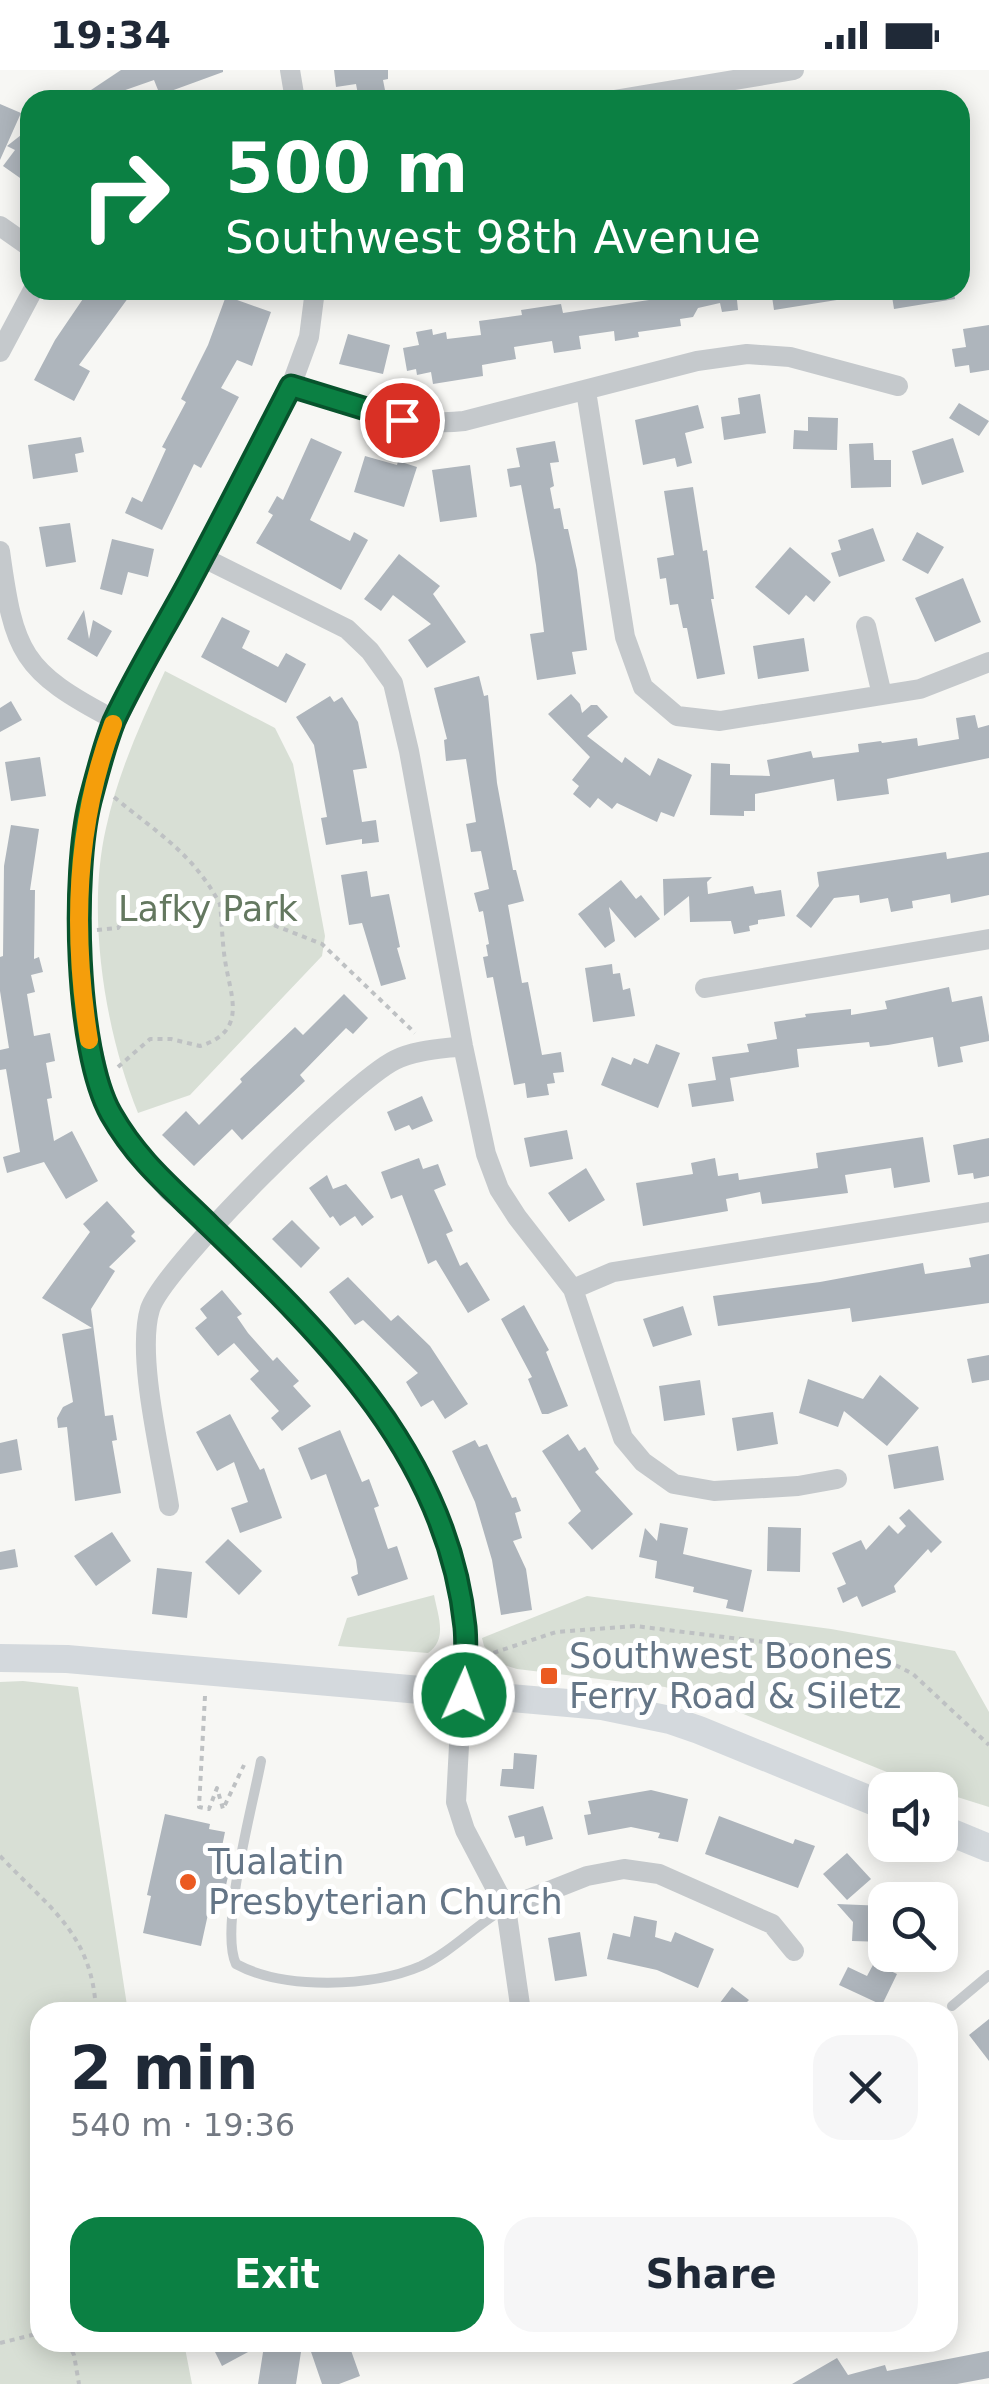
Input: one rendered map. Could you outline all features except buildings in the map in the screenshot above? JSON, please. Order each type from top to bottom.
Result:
[{"type":"main road","points":[[0,1658],[67,1659],[602,1706],[670,1720],[868,1799]]},
{"type":"main road","points":[[958,1835],[989,1848]]},
{"type":"street","points":[[674,90],[794,70]]},
{"type":"street","points":[[0,352],[28,300]]},
{"type":"street","points":[[314,300],[308,337],[291,386],[115,720],[89,806],[79,883],[78,930],[87,1027],[100,1086],[112,1116],[149,1169],[212,1227],[346,1364],[386,1417],[420,1477],[446,1541],[462,1601],[465,1662],[456,1802],[472,1844],[506,1908],[520,2002]]},
{"type":"street","points":[[291,386],[402,420],[434,424],[464,421],[697,361],[747,354],[790,357],[898,386]]},
{"type":"street","points":[[586,391],[625,638],[643,687],[678,716],[720,721],[920,690],[989,662]]},
{"type":"street","points":[[0,551],[12,623],[27,655],[44,677],[68,696],[115,720]]},
{"type":"street","points":[[202,557],[347,629],[370,650],[392,683],[409,751],[486,1154],[499,1189],[573,1289],[624,1438],[643,1462],[674,1484],[714,1491],[798,1486],[837,1479]]},
{"type":"street","points":[[866,626],[882,696]]},
{"type":"street","points":[[704,988],[989,940]]},
{"type":"street","points":[[169,1506],[144,1348],[151,1307],[170,1276],[212,1227],[368,1076],[398,1058],[463,1046]]},
{"type":"street","points":[[573,1289],[613,1272],[989,1212]]},
{"type":"street","points":[[506,1908],[587,1876],[624,1868],[659,1874],[772,1924],[794,1951]]},
{"type":"lane","points":[[261,1761],[233,1911],[231,1944],[236,1964],[247,1970],[314,1983],[393,1974],[438,1956],[479,1923],[506,1908]]},
{"type":"lane","points":[[957,2002],[989,1976]]},
{"type":"path","points":[[100,1086],[150,1038],[208,1044],[228,1026],[235,1010],[225,962],[220,904],[208,882],[156,828],[114,797]]},
{"type":"path","points":[[220,904],[322,944],[417,1034],[424,1052]]},
{"type":"path","points":[[78,930],[114,929],[122,925],[125,916]]},
{"type":"path","points":[[465,1662],[556,1632],[635,1626],[878,1656],[912,1674],[989,1745]]},
{"type":"path","points":[[206,1672],[199,1808],[208,1809],[216,1788],[223,1810],[246,1760]]},
{"type":"path","points":[[0,1856],[67,1924],[81,1944],[91,1972],[95,2002]]},
{"type":"path","points":[[0,2343],[30,2336]]},
{"type":"path","points":[[73,2352],[80,2384]]},
{"type":"green space","name":"Lafky Park","points":[[165,671],[275,728],[293,764],[325,936],[322,956],[190,1095],[138,1113],[116,1046],[102,972],[100,862],[117,787]]},
{"type":"green space","points":[[434,1595],[440,1634],[428,1653],[338,1646],[347,1618]]},
{"type":"green space","points":[[587,1596],[831,1629],[955,1651],[989,1712],[989,1807],[958,1797],[958,1772],[887,1772],[726,1707],[665,1687],[517,1669],[498,1663],[482,1638]]},
{"type":"green space","points":[[0,1682],[78,1687],[126,2002],[30,2002],[30,2352],[186,2352],[192,2384],[0,2384]]},
{"type":"slow traffic","points":[[89,1040],[78,930],[79,883],[89,806],[113,724]]},
{"type":"place","name":"Southwest Boones Ferry Road & Siletz","points":[[549,1676]]},
{"type":"place","name":"Tualatin Presbyterian Church","points":[[188,1882]]},
{"type":"route","points":[[402,420],[291,386],[109,735],[89,806],[79,883],[78,930],[93,1061],[112,1116],[168,1190],[212,1227],[346,1364],[386,1417],[420,1477],[446,1541],[462,1601],[464,1695]]}]
